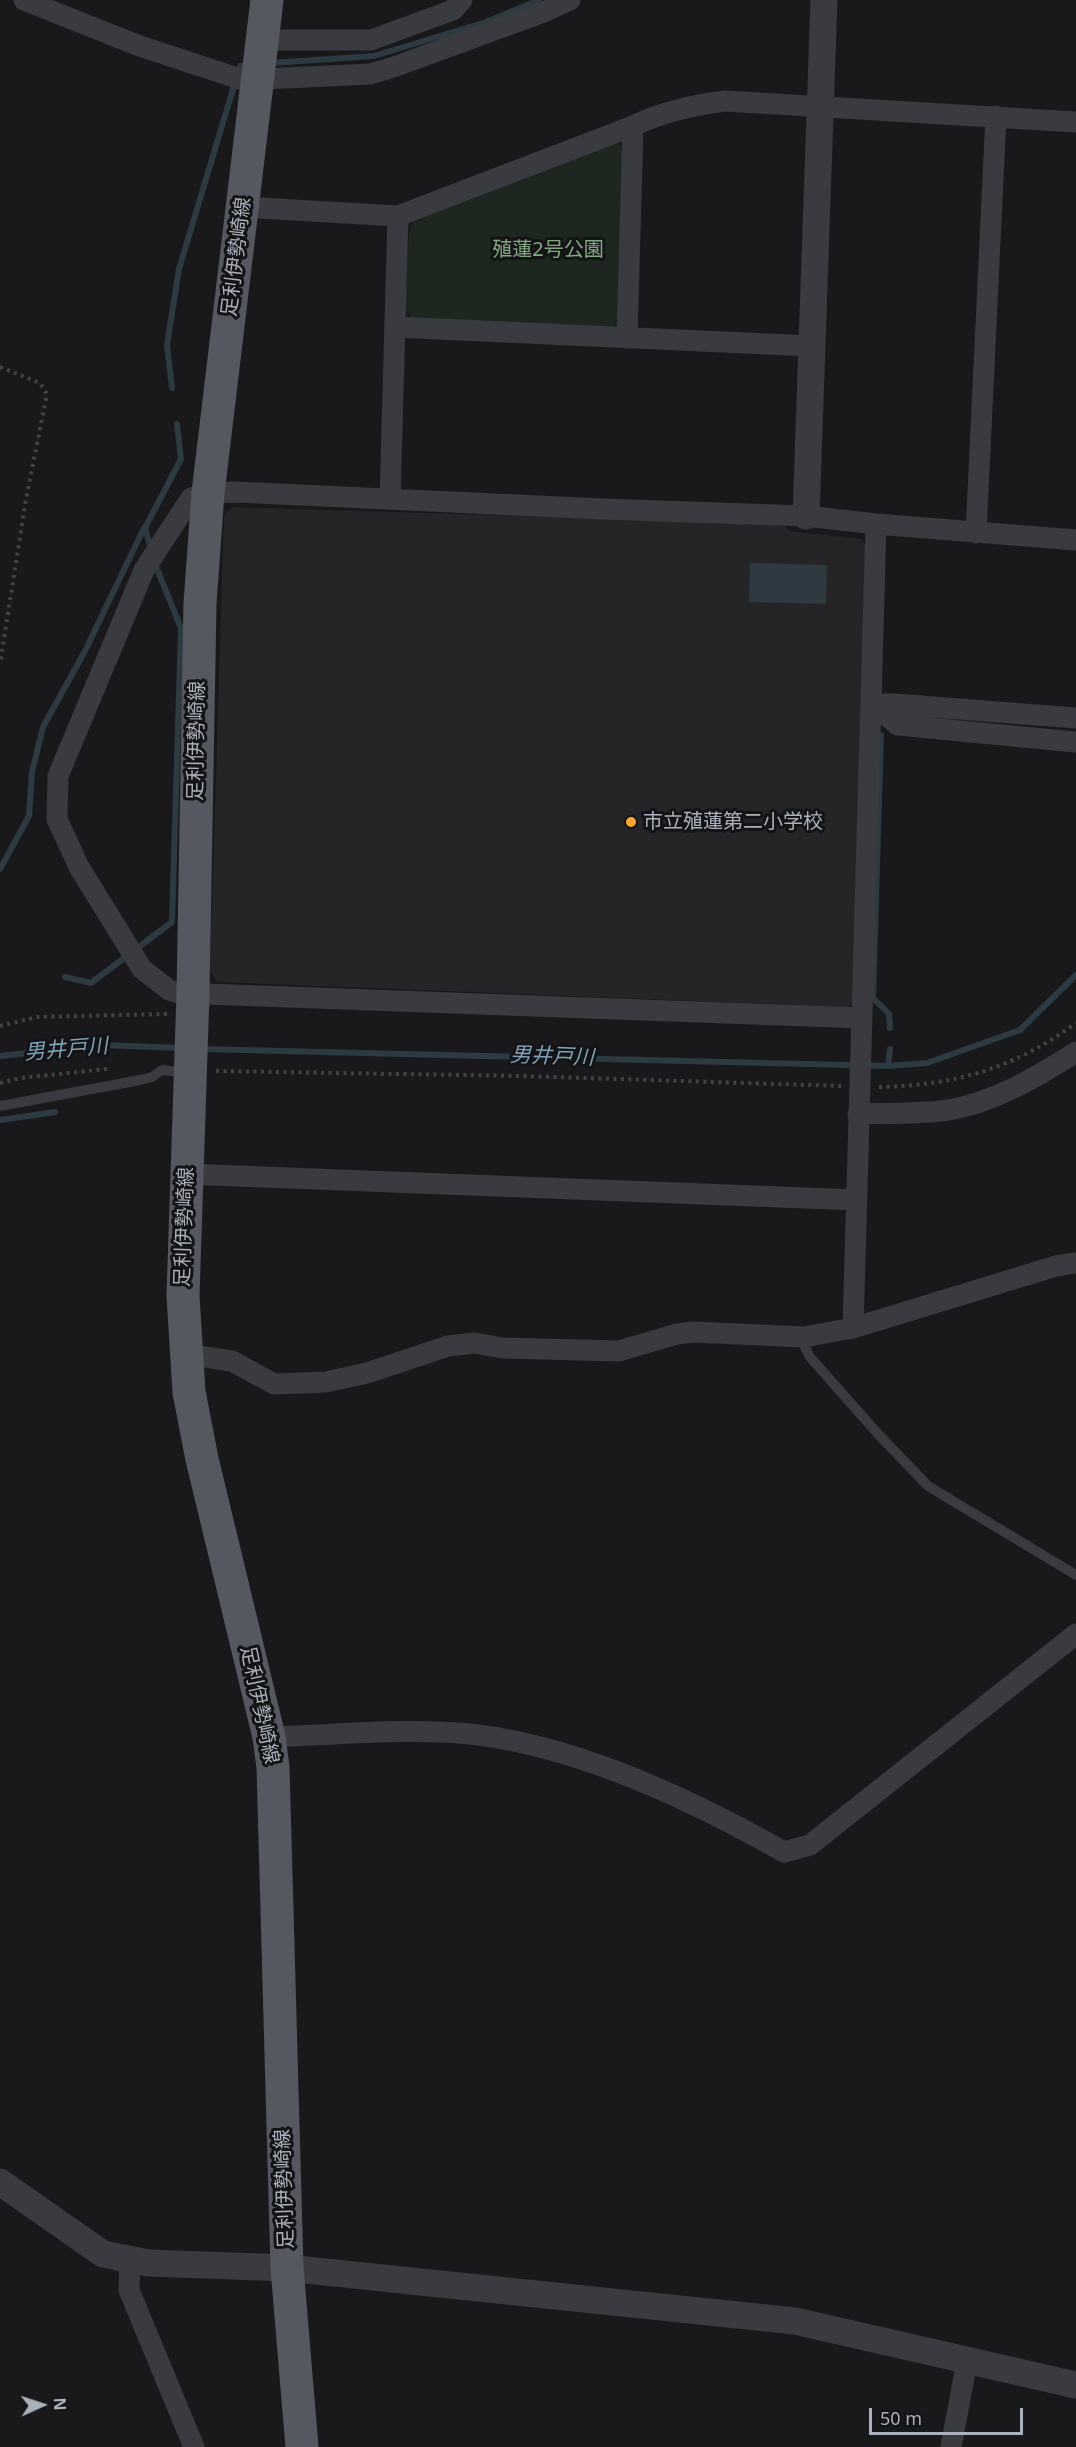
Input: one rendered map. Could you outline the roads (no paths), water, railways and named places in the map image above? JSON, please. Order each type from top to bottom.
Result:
[{"type":"main road","name":"足利伊勢崎線","points":[[267,0],[252,66],[243,207],[208,493],[200,603],[188,1009],[199,1069],[186,1174],[183,1296],[189,1392],[202,1459],[269,1737],[273,1767],[287,2268],[302,2447]]},
{"type":"street","points":[[24,0],[137,45],[252,66],[370,74],[544,12],[570,0]]},
{"type":"street","points":[[252,66],[371,39],[453,10],[462,0]]},
{"type":"street","points":[[806,516],[824,0]]},
{"type":"street","points":[[243,207],[398,216],[633,126],[651,117],[699,104],[725,101],[1076,122]]},
{"type":"street","points":[[976,533],[996,116]]},
{"type":"street","points":[[627,338],[633,126]]},
{"type":"street","points":[[390,499],[398,216]]},
{"type":"street","points":[[395,327],[811,346]]},
{"type":"street","points":[[862,1018],[188,1009],[169,990],[142,969],[79,867],[57,819],[58,776],[144,570],[191,498],[208,493],[806,516],[976,533],[1076,540]]},
{"type":"street","points":[[853,1328],[876,524]]},
{"type":"street","points":[[872,704],[1076,718]]},
{"type":"street","points":[[872,704],[898,725],[1076,742]]},
{"type":"street","points":[[858,1113],[942,1111],[980,1102],[1017,1087],[1076,1052]]},
{"type":"street","points":[[186,1174],[857,1200]]},
{"type":"street","points":[[185,1351],[199,1356],[232,1361],[274,1384],[326,1382],[367,1373],[448,1346],[474,1343],[503,1348],[619,1352],[677,1334],[694,1332],[800,1337],[853,1328],[1056,1266],[1076,1263]]},
{"type":"street","points":[[269,1737],[430,1732],[478,1735],[540,1747],[620,1773],[730,1822],[784,1852],[810,1845],[1076,1634]]},
{"type":"street","points":[[0,2182],[103,2254],[148,2263],[287,2268],[795,2321],[1076,2385]]},
{"type":"street","points":[[130,2259],[130,2294],[194,2447]]},
{"type":"street","points":[[951,2447],[967,2361]]},
{"type":"lane","points":[[0,1106],[140,1080],[152,1077],[162,1070],[199,1069]]},
{"type":"lane","points":[[800,1337],[810,1357],[928,1486],[1076,1575]]},
{"type":"waterway","points":[[271,63],[374,56],[486,22],[539,0]]},
{"type":"waterway","points":[[172,388],[167,345],[179,269],[240,66],[248,65]]},
{"type":"waterway","points":[[151,549],[145,528],[181,459],[177,424]]},
{"type":"waterway","points":[[0,869],[29,816],[32,772],[43,727],[85,651],[144,528]]},
{"type":"waterway","points":[[65,977],[91,983],[172,922],[181,628],[155,564]]},
{"type":"waterway","points":[[881,735],[873,998],[889,1014],[890,1028]]},
{"type":"waterway","name":"男井戸川","points":[[201,1049],[888,1066],[927,1063],[1020,1030],[1076,975]]},
{"type":"waterway","name":"男井戸川","points":[[0,1056],[102,1045],[182,1048]]},
{"type":"waterway","points":[[888,1066],[890,1049]]},
{"type":"waterway","points":[[0,1120],[55,1112]]},
{"type":"place","name":"市立殖蓮第二小学校","points":[[631,822]]},
{"type":"park label","name":"殖蓮2号公園","points":[[548,250]]}]
